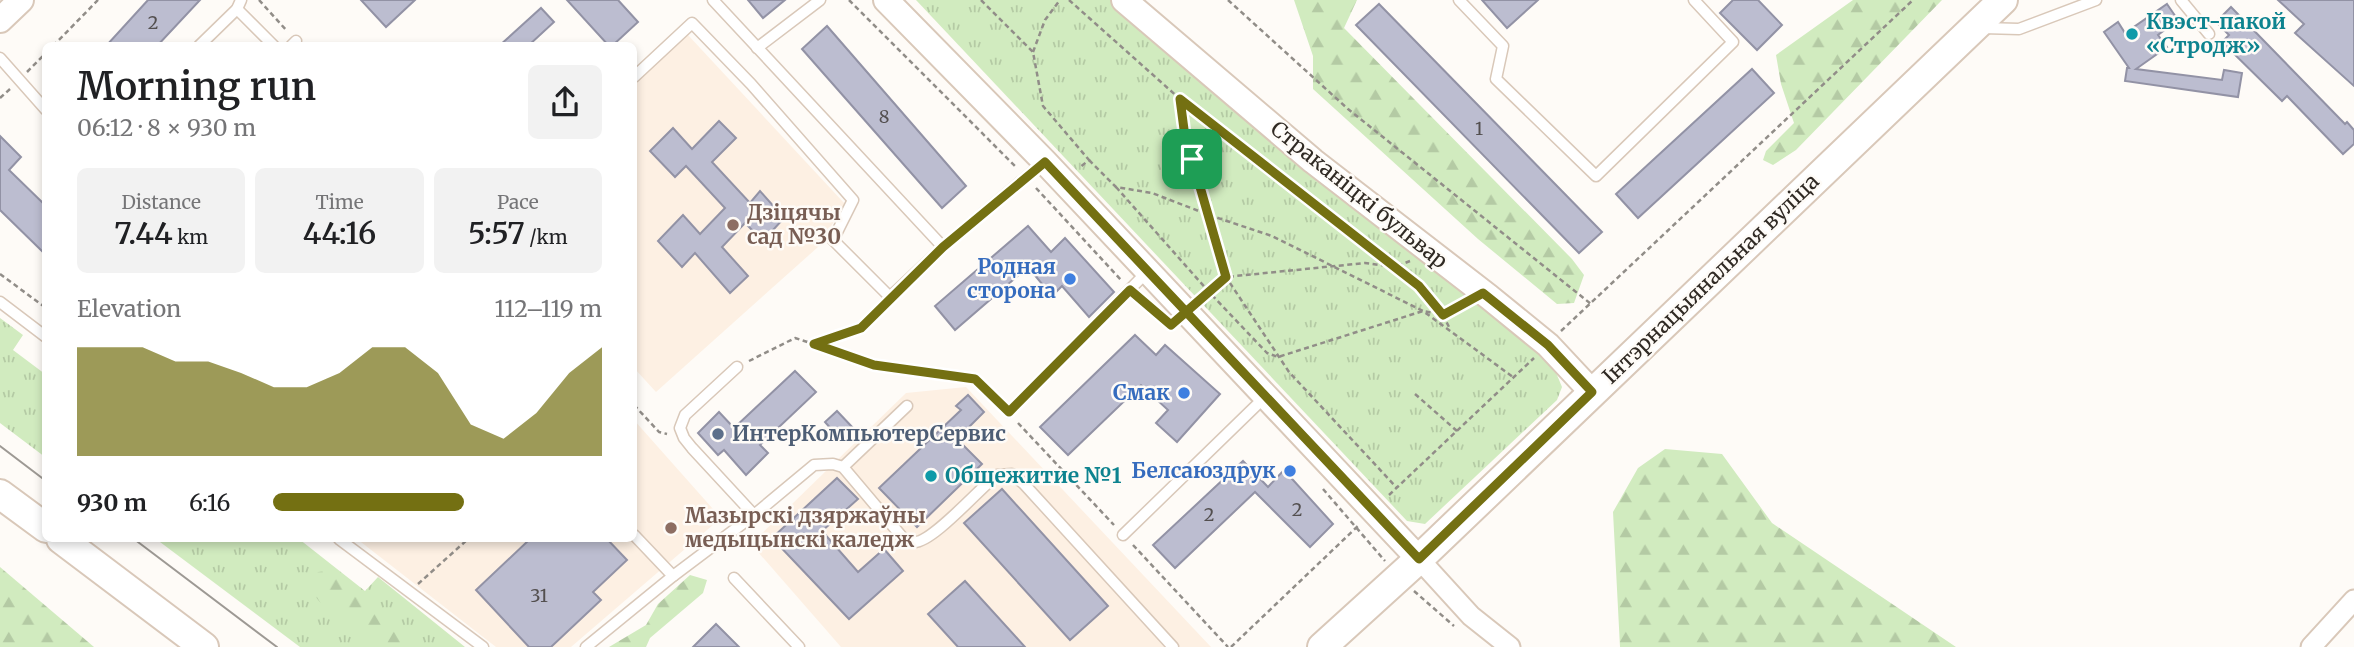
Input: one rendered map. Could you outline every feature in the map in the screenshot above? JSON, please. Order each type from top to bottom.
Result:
[{"type":"main road","name":"Інтэрнацыянальная вуліца","points":[[1322,647],[1419,559],[2003,0]]},
{"type":"main road","points":[[0,494],[42,525]]},
{"type":"main road","points":[[65,542],[204,647]]},
{"type":"street","points":[[0,20],[21,0]]},
{"type":"street","points":[[886,0],[1035,169],[1064,183],[1471,616],[1510,647]]},
{"type":"street","name":"Страканіцкі бульвар","points":[[1124,0],[1312,161],[1548,345],[1592,392]]},
{"type":"street","points":[[2311,647],[2354,600]]},
{"type":"lane","points":[[713,0],[943,247]]},
{"type":"lane","points":[[757,48],[820,0]]},
{"type":"lane","points":[[1459,0],[1503,46],[1496,79],[1596,176],[1733,42],[1694,0]]},
{"type":"lane","points":[[1973,28],[2019,29],[2096,0]]},
{"type":"lane","points":[[2181,0],[2209,34]]},
{"type":"lane","points":[[203,42],[239,5],[271,42]]},
{"type":"lane","points":[[637,74],[692,23],[751,84],[853,200],[833,240],[890,297],[943,247],[1035,169]]},
{"type":"lane","points":[[0,58],[42,105]]},
{"type":"lane","points":[[1009,412],[1149,271]]},
{"type":"lane","points":[[0,302],[42,334]]},
{"type":"lane","points":[[737,367],[685,415],[680,428],[684,438],[754,515]]},
{"type":"lane","points":[[1123,535],[1266,395]]},
{"type":"lane","points":[[843,467],[907,406]]},
{"type":"lane","points":[[586,647],[754,515],[814,464],[833,464],[843,467],[903,538],[914,542],[924,540],[946,523],[997,475],[1012,474],[1174,647]]},
{"type":"lane","points":[[637,538],[673,576]]},
{"type":"lane","points":[[343,542],[483,647]]},
{"type":"lane","points":[[734,578],[799,647]]},
{"type":"path","points":[[57,42],[98,0]]},
{"type":"path","points":[[259,0],[292,42]]},
{"type":"path","points":[[849,0],[1035,169],[1130,290],[1161,316]]},
{"type":"path","points":[[981,0],[1033,52]]},
{"type":"path","points":[[1060,0],[1045,20],[1033,52],[1043,106],[1089,160],[1267,353],[1278,357],[1423,312],[1443,315],[1483,293]]},
{"type":"path","points":[[1069,0],[1180,99],[1419,286],[1443,315],[1450,330]]},
{"type":"path","points":[[1228,0],[1348,109],[1591,304]]},
{"type":"path","points":[[1231,647],[1372,510],[1913,0]]},
{"type":"path","points":[[1180,99],[1185,137],[1226,277],[1289,372],[1397,488]]},
{"type":"path","points":[[1064,183],[1089,160]]},
{"type":"path","points":[[1116,187],[1152,193],[1272,236],[1423,312],[1513,377]]},
{"type":"path","points":[[1188,312],[1226,277],[1365,263]]},
{"type":"path","points":[[0,274],[42,305]]},
{"type":"path","points":[[814,344],[861,328],[890,297]]},
{"type":"path","points":[[737,367],[795,338],[874,365],[975,379],[1009,412]]},
{"type":"path","points":[[1415,394],[1457,431]]},
{"type":"path","points":[[637,408],[659,432],[684,438]]},
{"type":"path","points":[[410,591],[465,542]]},
{"type":"shaded area","name":"Дзіцячы сад №30","points":[[688,35],[845,204],[818,247],[656,392],[637,371],[637,82]]},
{"type":"shaded area","points":[[966,387],[1211,647],[841,647],[751,544],[906,393]]},
{"type":"shaded area","name":"Мазырскі дзяржаўны медыцынскі каледж","points":[[637,423],[721,518],[571,647],[496,647],[361,542],[637,542]]},
{"type":"green space","points":[[916,0],[1110,0],[1552,363],[1562,387],[1557,400],[1425,524],[1407,521]]},
{"type":"green space","points":[[1294,0],[1357,0],[1344,28],[1572,259],[1584,275],[1574,303],[1557,304],[1478,239],[1313,89],[1313,56]]},
{"type":"green space","points":[[1853,0],[1942,0],[1796,150],[1773,165],[1763,160],[1766,151],[1794,123],[1781,84],[1776,55]]},
{"type":"green space","points":[[0,318],[23,335],[13,350],[42,372],[42,455],[0,423]]},
{"type":"green space","points":[[1665,449],[1722,454],[1772,523],[1956,647],[1620,647],[1613,512],[1638,468]]},
{"type":"green space","points":[[160,542],[303,542],[365,591],[378,577],[465,647],[300,647]]},
{"type":"green space","points":[[0,567],[94,647],[0,647]]},
{"type":"green space","points":[[327,571],[423,647],[382,647],[352,620],[319,601],[312,580],[318,572]]},
{"type":"green space","points":[[690,575],[707,580],[703,593],[650,638],[646,647],[609,647],[646,625],[658,604]]},
{"type":"building","points":[[148,0],[200,0],[161,42],[110,42]]},
{"type":"building","points":[[361,0],[415,0],[386,27]]},
{"type":"building","points":[[567,0],[618,0],[638,22],[616,42],[605,42]]},
{"type":"building","points":[[748,0],[785,0],[763,18]]},
{"type":"building","points":[[1482,0],[1538,0],[1507,28]]},
{"type":"building","points":[[1733,0],[1758,0],[1782,25],[1757,50],[1720,13]]},
{"type":"building","points":[[2278,0],[2354,0],[2354,86],[2295,33],[2304,24]]},
{"type":"building","points":[[1379,4],[1602,232],[1579,253],[1356,25]]},
{"type":"building","points":[[2167,4],[2178,20],[2158,35],[2167,47],[2136,69],[2222,80],[2224,70],[2242,73],[2238,97],[2125,81],[2129,68],[2104,32],[2118,22],[2125,33]]},
{"type":"building","points":[[2231,7],[2345,124],[2347,122],[2354,130],[2354,144],[2343,154],[2287,96],[2282,101],[2222,42],[2229,35],[2216,22]]},
{"type":"building","points":[[541,8],[554,22],[532,42],[503,42]]},
{"type":"building","points":[[827,26],[966,186],[942,208],[802,49]]},
{"type":"building","points":[[1752,69],[1774,93],[1638,218],[1616,194]]},
{"type":"building","points":[[719,121],[736,138],[712,162],[750,203],[760,191],[784,218],[763,241],[745,223],[722,247],[748,276],[730,293],[695,253],[682,267],[658,241],[683,215],[700,234],[725,208],[686,166],[675,177],[650,151],[673,128],[692,149]]},
{"type":"building","points":[[0,136],[21,157],[9,170],[42,202],[42,251],[0,210]]},
{"type":"building","points":[[1028,226],[1051,252],[1065,238],[1114,292],[1089,317],[1062,286],[1052,296],[1028,267],[955,330],[935,306]]},
{"type":"building","points":[[1135,335],[1156,355],[1165,345],[1220,394],[1177,442],[1156,423],[1168,410],[1141,385],[1068,455],[1040,427]]},
{"type":"building","points":[[795,371],[816,392],[760,445],[768,453],[746,475],[724,450],[718,455],[698,433],[719,412],[734,428]]},
{"type":"building","name":"Общежитие №1","points":[[968,395],[984,412],[957,439],[982,464],[917,527],[879,488],[961,410],[956,406]]},
{"type":"building","points":[[837,411],[854,429],[841,440],[825,422]]},
{"type":"building","points":[[1243,461],[1268,487],[1284,470],[1333,524],[1310,547],[1255,492],[1175,568],[1153,545]]},
{"type":"building","points":[[837,478],[858,499],[822,531],[858,572],[884,549],[903,571],[849,619],[772,538]]},
{"type":"building","points":[[1002,489],[1108,606],[1070,640],[964,523]]},
{"type":"building","points":[[527,542],[610,542],[627,560],[593,592],[601,600],[551,647],[529,647],[476,590]]},
{"type":"building","points":[[965,581],[1025,647],[958,647],[928,614]]},
{"type":"building","points":[[716,624],[739,647],[693,647]]},
{"type":"tram line","points":[[0,446],[42,478]]},
{"type":"tram line","points":[[138,542],[277,647]]},
{"type":"place","name":"Квэст-пакой «Стродж»","points":[[2132,34]]},
{"type":"place","name":"Дзіцячы сад №30","points":[[733,225]]},
{"type":"place","name":"Родная сторона","points":[[1070,279]]},
{"type":"place","name":"Смак","points":[[1184,393]]},
{"type":"place","name":"ИнтерКомпьютерСервис","points":[[718,434]]},
{"type":"place","name":"Белсаюздрук","points":[[1290,471]]},
{"type":"place","name":"Общежитие №1","points":[[931,476]]},
{"type":"place","name":"Мазырскі дзяржаўны медыцынскі каледж","points":[[671,528]]},
{"type":"route","points":[[1192,159],[1185,137],[1180,99],[1419,286],[1443,315],[1483,293],[1548,345],[1592,392],[1419,559],[1188,312],[1045,162],[943,247],[861,328],[814,344],[874,365],[975,379],[1009,412],[1130,290],[1171,325],[1188,312],[1226,277],[1192,159]]}]
